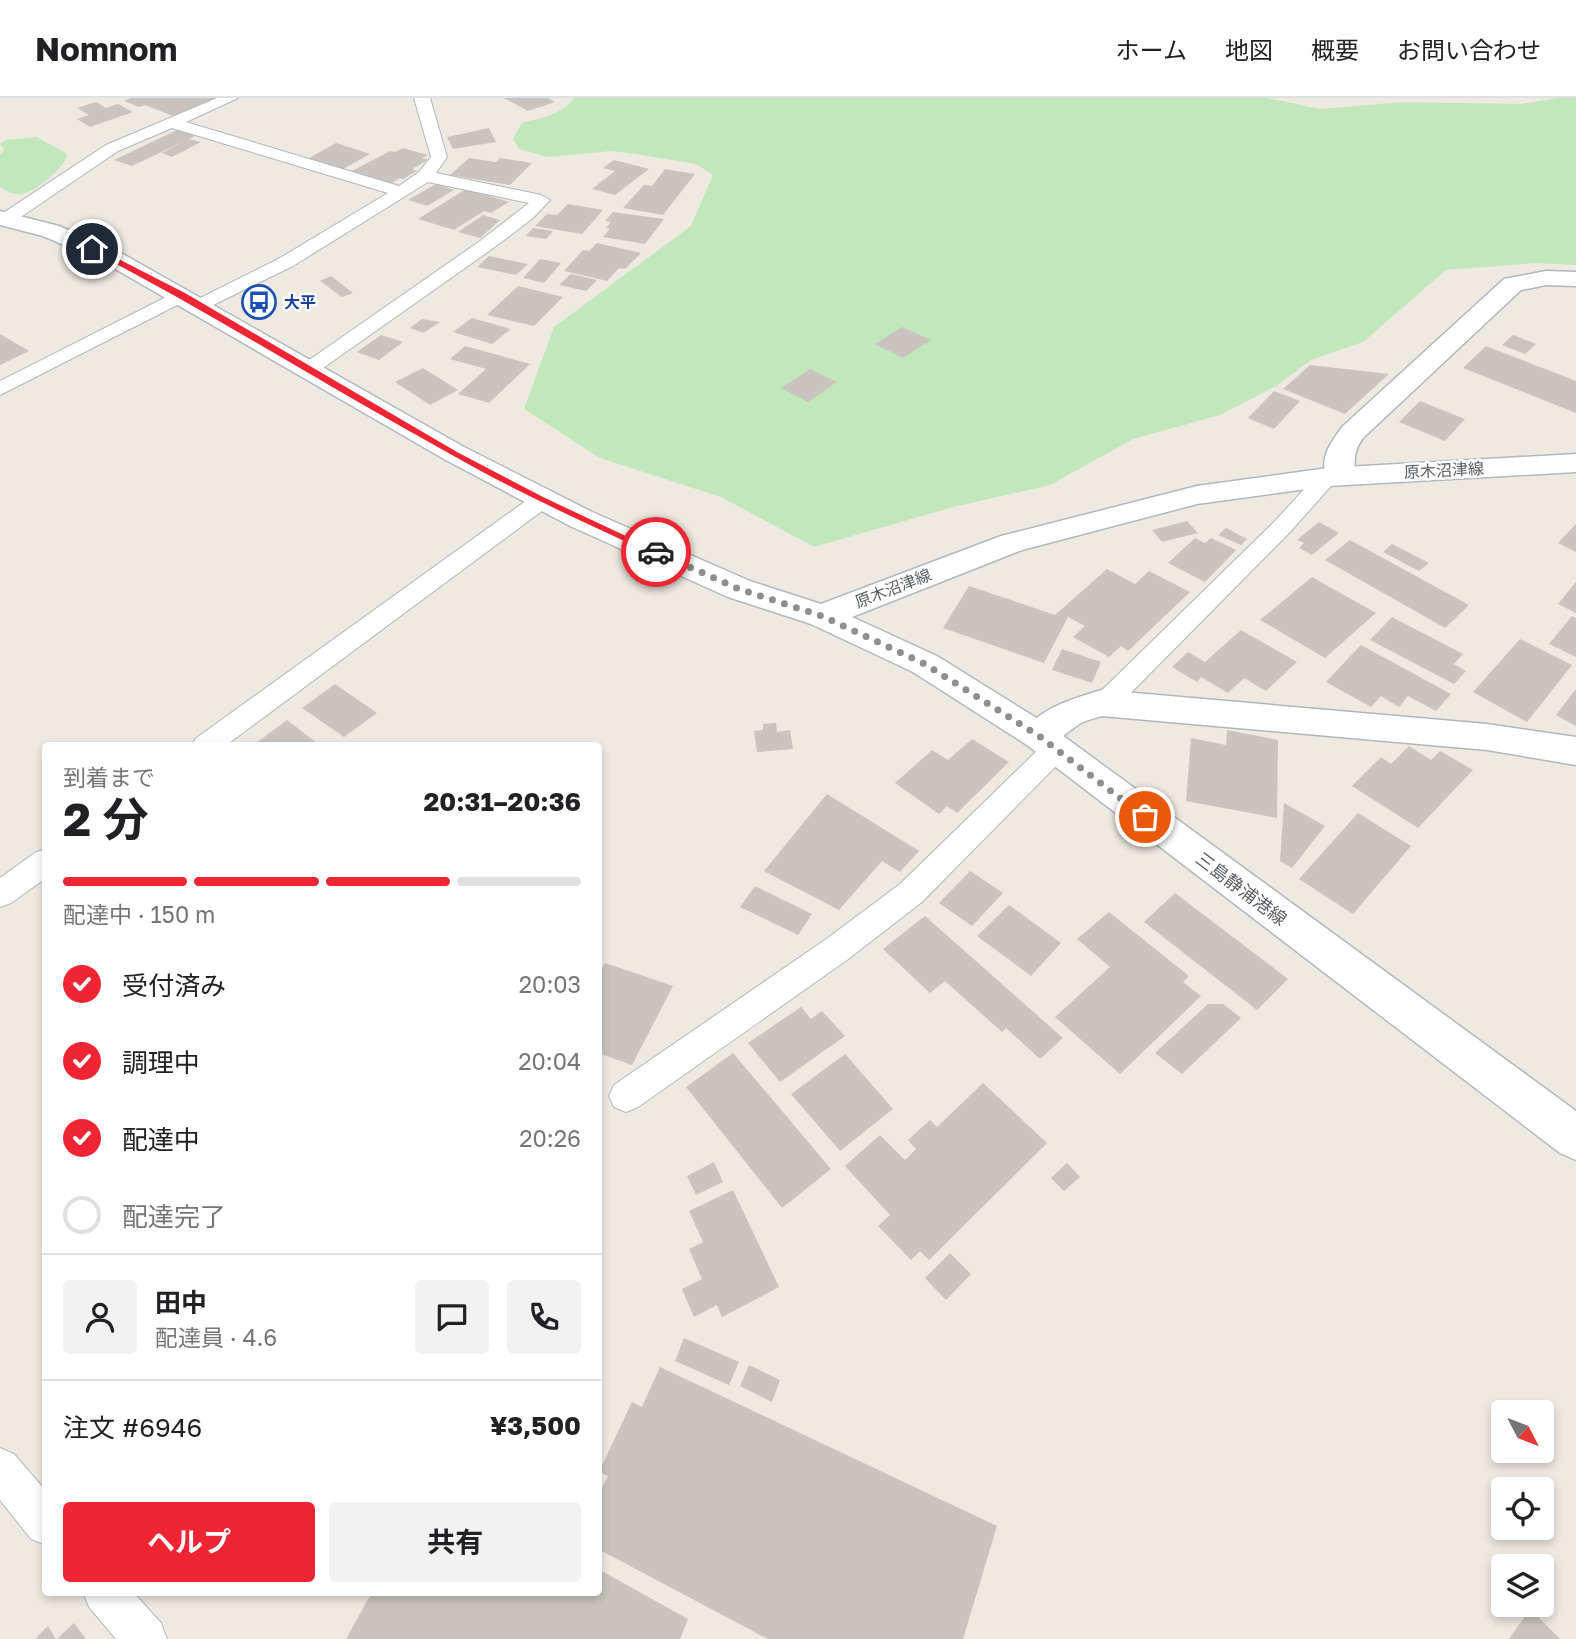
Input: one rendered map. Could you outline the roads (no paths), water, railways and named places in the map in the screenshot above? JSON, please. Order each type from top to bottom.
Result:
[{"type":"main road","points":[[3,218],[51,231],[113,258],[454,453],[542,500],[739,589],[822,616]]},
{"type":"main road","points":[[1334,476],[1340,449],[1353,432],[1513,284],[1546,278],[1576,279]]},
{"type":"main road","name":"原木沼津線","points":[[822,616],[1012,542],[1196,495],[1334,476],[1576,463]]},
{"type":"main road","name":"三島静浦港線","points":[[822,616],[925,664],[1047,743],[1576,1138]]},
{"type":"main road","points":[[1047,743],[1078,709],[1105,703],[1486,737],[1576,751]]},
{"type":"lane","points":[[3,218],[59,186],[112,148],[230,98]]},
{"type":"lane","points":[[0,389],[190,300],[241,287],[402,192],[425,176],[439,157],[422,98]]},
{"type":"lane","points":[[171,123],[402,192]]},
{"type":"lane","points":[[309,369],[486,245],[541,200],[425,176]]},
{"type":"lane","points":[[1105,703],[1334,476]]},
{"type":"lane","points":[[210,742],[542,500]]},
{"type":"lane","points":[[626,1096],[836,950],[911,893],[1047,743]]},
{"type":"lane","points":[[0,894],[42,864]]},
{"type":"lane","points":[[0,1468],[42,1519]]},
{"type":"lane","points":[[107,1596],[145,1639]]},
{"type":"place","name":"大平","points":[[259,302]]}]
